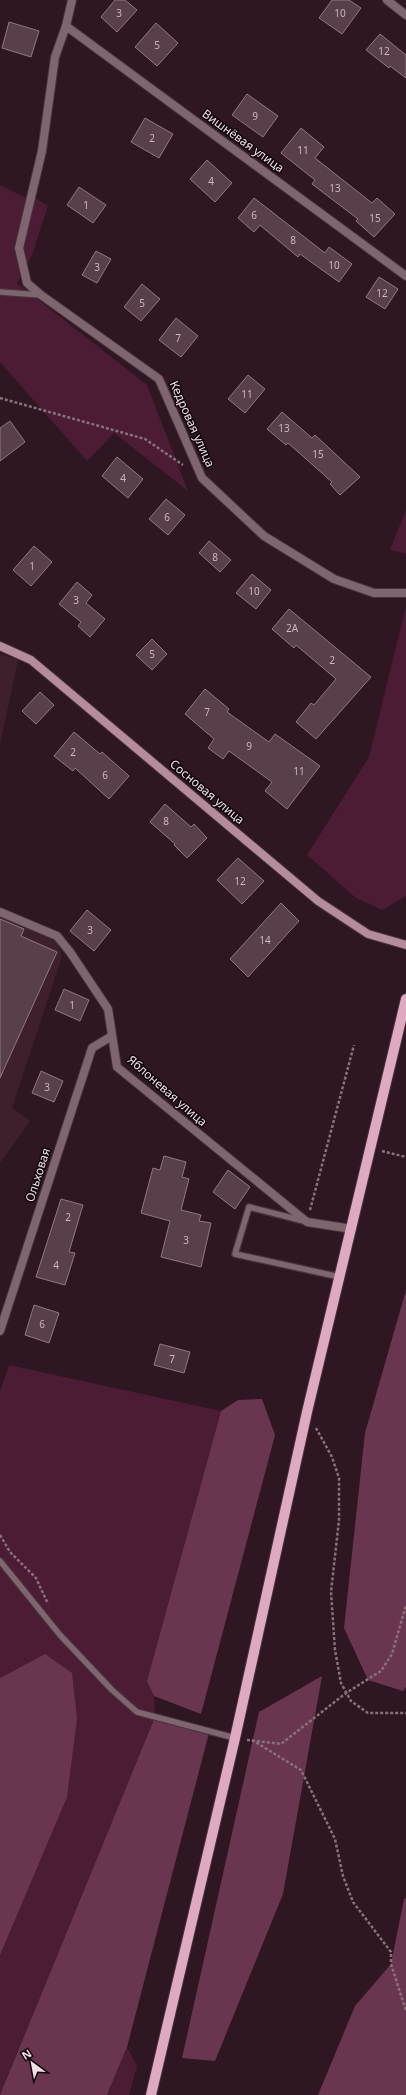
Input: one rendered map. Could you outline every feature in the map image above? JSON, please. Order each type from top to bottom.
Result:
[{"type":"main road","points":[[151,2095],[235,1738],[307,1412],[372,1148],[388,1068],[406,999]]},
{"type":"street","name":"Кедровая улица","points":[[72,0],[66,26],[55,57],[42,151],[19,248],[27,283],[40,296],[159,379],[202,478],[264,536],[334,579],[374,593],[406,593]]},
{"type":"street","points":[[387,0],[406,16]]},
{"type":"street","name":"Вишнёвая улица","points":[[66,26],[406,276]]},
{"type":"street","name":"Сосновая улица","points":[[0,646],[31,660],[322,904],[368,934],[406,944]]},
{"type":"street","name":"Яблоневая улица","points":[[0,912],[57,936],[108,1008],[117,1067],[306,1222],[352,1230]]},
{"type":"street","name":"Ольховая","points":[[0,1331],[92,1048],[112,1036]]},
{"type":"lane","points":[[0,292],[40,296]]},
{"type":"lane","points":[[306,1222],[249,1208],[235,1254],[340,1277]]},
{"type":"lane","points":[[0,1560],[60,1635],[112,1690],[137,1712],[235,1738]]},
{"type":"path","points":[[0,398],[145,440],[202,478]]},
{"type":"path","points":[[306,1222],[354,1045]]},
{"type":"path","points":[[372,1148],[406,1157]]},
{"type":"path","points":[[307,1412],[332,1457],[339,1478],[339,1520],[331,1592],[335,1650],[341,1683],[351,1701],[368,1713],[406,1713]]},
{"type":"path","points":[[0,1535],[10,1552],[36,1578],[49,1606]]},
{"type":"path","points":[[235,1738],[281,1744],[346,1693],[381,1670],[392,1654],[406,1605]]},
{"type":"path","points":[[252,1740],[301,1770],[336,1839],[343,1876],[353,1902],[391,1952],[390,1964],[406,2011]]},
{"type":"shaded area","points":[[0,185],[24,197],[37,199],[48,206],[32,255],[17,283],[147,385],[188,491],[114,433],[87,461],[0,362]]},
{"type":"shaded area","points":[[406,510],[406,554],[390,550]]},
{"type":"shaded area","points":[[406,606],[406,896],[382,910],[356,898],[307,855],[369,757]]},
{"type":"shaded area","points":[[0,654],[18,660],[0,745]]},
{"type":"shaded area","points":[[0,915],[39,931],[57,943],[62,956],[12,1108],[30,1121],[0,1163]]},
{"type":"shaded area","points":[[406,1290],[406,1687],[403,1691],[368,1680],[344,1628],[365,1433]]},
{"type":"shaded area","points":[[9,1365],[221,1411],[147,1681],[154,1696],[155,1717],[0,2095],[0,1955],[12,1924],[45,1654],[0,1678],[0,1391]]},
{"type":"shaded area","points":[[262,1399],[275,1435],[201,1714],[154,1696],[147,1681],[221,1411],[238,1400]]},
{"type":"shaded area","points":[[45,1654],[72,1673],[77,1719],[67,1797],[0,1955],[0,1678]]},
{"type":"shaded area","points":[[322,1676],[283,1894],[215,2061],[182,2058],[259,1712]]},
{"type":"shaded area","points":[[155,1717],[209,1733],[127,2047],[107,2095],[0,2095]]},
{"type":"shaded area","points":[[406,1898],[406,2095],[318,2095],[355,2006],[391,1964],[404,1899]]},
{"type":"shaded area","points":[[127,2047],[137,2066],[129,2095],[107,2095]]},
{"type":"building","points":[[115,0],[125,0],[137,10],[117,32],[101,17]]},
{"type":"building","points":[[332,0],[349,0],[361,8],[342,34],[319,18]]},
{"type":"building","points":[[9,22],[39,31],[31,57],[2,48]]},
{"type":"building","points":[[156,23],[178,43],[157,66],[135,47]]},
{"type":"building","points":[[380,34],[406,55],[406,78],[390,66],[389,68],[366,50]]},
{"type":"building","points":[[247,94],[278,116],[263,137],[232,115]]},
{"type":"building","points":[[145,118],[173,134],[159,158],[131,142]]},
{"type":"building","points":[[301,128],[324,147],[315,158],[372,203],[377,198],[395,214],[374,237],[356,221],[358,219],[312,184],[315,180],[281,153]]},
{"type":"building","points":[[207,160],[232,183],[215,202],[190,179]]},
{"type":"building","points":[[79,187],[106,205],[93,223],[67,205]]},
{"type":"building","points":[[254,198],[325,253],[329,247],[352,264],[339,282],[300,254],[298,257],[260,225],[254,232],[238,218]]},
{"type":"building","points":[[96,251],[111,259],[97,283],[82,275]]},
{"type":"building","points":[[379,277],[398,289],[385,309],[366,297]]},
{"type":"building","points":[[142,284],[160,299],[141,321],[124,307]]},
{"type":"building","points":[[176,318],[198,336],[181,357],[159,340]]},
{"type":"building","points":[[248,375],[265,389],[245,413],[228,399]]},
{"type":"building","points":[[282,412],[312,438],[315,435],[360,477],[340,495],[330,484],[332,482],[288,443],[286,445],[267,429]]},
{"type":"building","points":[[10,421],[25,442],[0,461],[0,428]]},
{"type":"building","points":[[117,457],[143,479],[128,498],[102,476]]},
{"type":"building","points":[[166,499],[185,515],[168,535],[149,519]]},
{"type":"building","points":[[209,541],[231,560],[220,572],[199,553]]},
{"type":"building","points":[[34,546],[52,562],[31,586],[13,570]]},
{"type":"building","points":[[252,574],[271,590],[256,609],[236,593]]},
{"type":"building","points":[[77,582],[92,595],[86,603],[105,619],[90,637],[78,626],[81,622],[59,604]]},
{"type":"building","points":[[289,609],[371,677],[316,739],[296,722],[311,703],[314,705],[336,679],[296,645],[294,648],[272,629]]},
{"type":"building","points":[[152,639],[167,654],[152,670],[136,655]]},
{"type":"building","points":[[205,689],[229,709],[227,712],[269,742],[275,734],[320,766],[287,809],[265,791],[272,782],[229,751],[223,759],[208,748],[214,739],[185,714]]},
{"type":"building","points":[[40,692],[54,705],[36,724],[22,711]]},
{"type":"building","points":[[74,732],[100,754],[102,752],[129,776],[109,799],[75,768],[73,771],[54,756]]},
{"type":"building","points":[[165,804],[191,827],[194,824],[207,838],[187,858],[174,845],[175,844],[150,822]]},
{"type":"building","points":[[238,858],[264,881],[242,904],[217,880]]},
{"type":"building","points":[[281,903],[299,921],[248,977],[230,959]]},
{"type":"building","points":[[87,910],[111,930],[94,951],[70,931]]},
{"type":"building","points":[[0,919],[24,929],[21,936],[57,952],[0,1078]]},
{"type":"building","points":[[64,989],[89,1000],[80,1021],[55,1010]]},
{"type":"building","points":[[41,1071],[63,1081],[54,1102],[32,1093]]},
{"type":"building","points":[[164,1156],[186,1162],[182,1177],[189,1179],[181,1210],[201,1215],[199,1221],[211,1223],[201,1267],[161,1257],[170,1221],[141,1213],[153,1168],[160,1170]]},
{"type":"building","points":[[228,1170],[250,1187],[235,1209],[213,1192]]},
{"type":"building","points":[[61,1199],[83,1205],[69,1252],[75,1253],[65,1285],[36,1277]]},
{"type":"building","points":[[34,1305],[59,1313],[49,1343],[25,1335]]},
{"type":"building","points":[[160,1344],[190,1352],[184,1373],[154,1365]]}]
